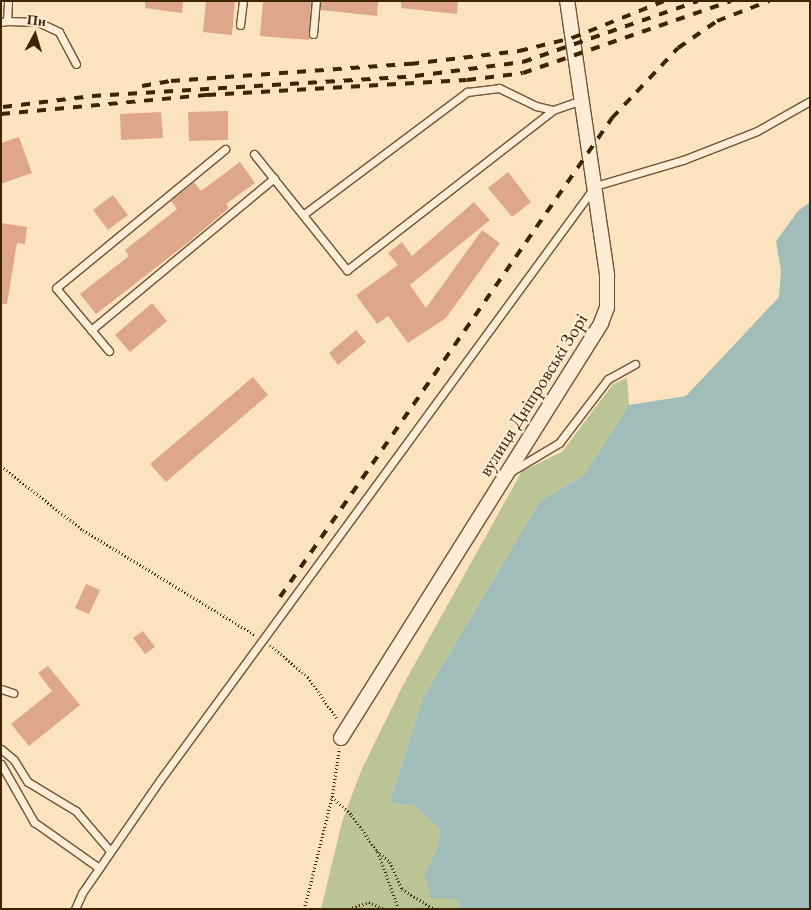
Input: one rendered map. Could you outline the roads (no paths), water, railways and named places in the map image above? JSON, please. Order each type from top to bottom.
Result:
[{"type":"street","name":"вулиця Дніпровські Зорі","points":[[341,738],[601,323],[607,307],[607,274],[567,1]]},
{"type":"lane","points":[[8,1],[4,22],[38,22],[60,32],[76,64]]},
{"type":"lane","points":[[240,25],[243,1]]},
{"type":"lane","points":[[313,34],[316,1]]},
{"type":"lane","points":[[304,214],[467,92],[499,88],[536,106],[553,110]]},
{"type":"lane","points":[[254,154],[347,270],[553,110],[583,100]]},
{"type":"lane","points":[[75,909],[110,851],[594,186],[693,157],[757,131],[810,101]]},
{"type":"lane","points":[[109,351],[56,288],[225,149]]},
{"type":"lane","points":[[91,330],[274,178]]},
{"type":"lane","points":[[505,474],[540,457],[559,444],[608,379],[635,364]]},
{"type":"lane","points":[[1,689],[13,693]]},
{"type":"lane","points":[[1,749],[14,760],[28,782],[76,811],[110,851]]},
{"type":"lane","points":[[1,764],[34,822],[99,868]]},
{"type":"water","points":[[810,202],[810,909],[460,909],[458,899],[431,898],[424,873],[436,851],[440,830],[415,806],[389,803],[423,697],[540,501],[584,475],[629,405],[686,396],[779,297],[781,271],[776,241],[798,211]]},
{"type":"railway","points":[[142,86],[171,81],[410,64],[519,51],[572,38],[664,1]]},
{"type":"railway","points":[[3,107],[92,96],[415,76],[523,62],[698,1]]},
{"type":"railway","points":[[1,114],[207,95],[467,80],[523,73],[731,1]]},
{"type":"railway","points":[[280,597],[612,118],[678,48],[717,21],[769,1]]}]
